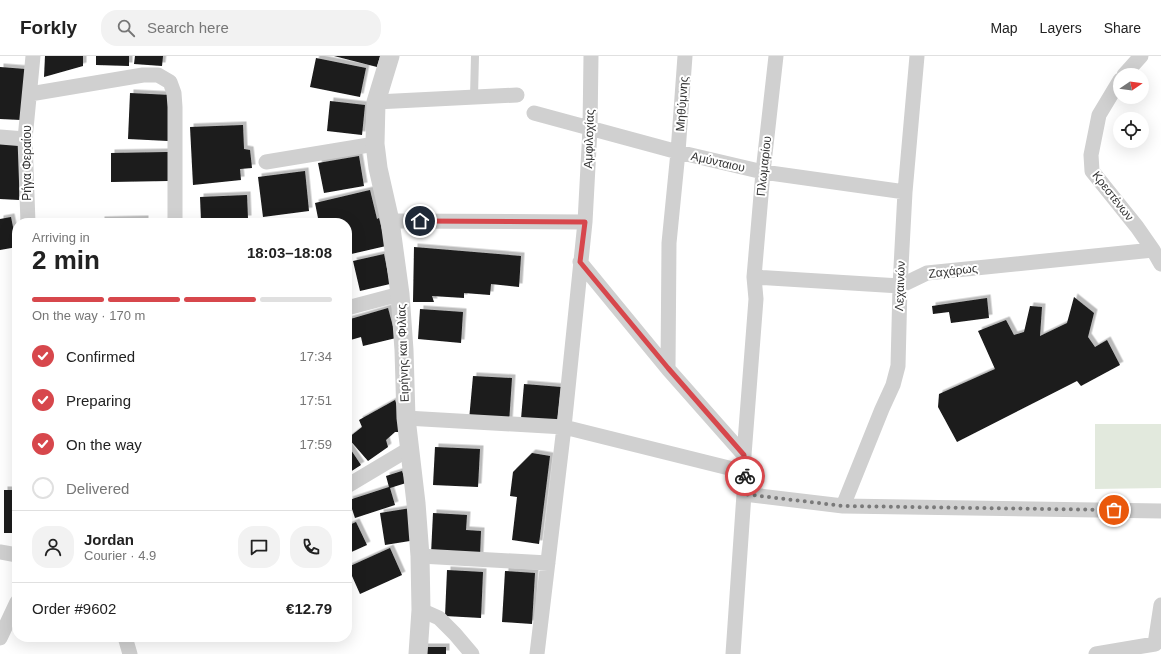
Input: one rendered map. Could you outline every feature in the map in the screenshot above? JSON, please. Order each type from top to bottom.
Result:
[{"type":"street","name":"Ρήγα Φεραίου","points":[[28,218],[25,139],[33,56]]},
{"type":"street","name":"Ειρήνης και Φιλίας","points":[[390,56],[376,102],[375,144],[378,168],[390,221],[400,294],[404,350],[406,418],[416,503],[420,556],[421,610],[418,654]]},
{"type":"street","name":"Αμφιλοχίας","points":[[537,654],[564,427],[585,222],[592,56]]},
{"type":"street","name":"Μηθύμνης","points":[[668,368],[669,243],[678,152],[685,56]]},
{"type":"street","name":"Πλωμαρίου","points":[[733,654],[744,494],[744,455],[756,299],[754,277],[763,172],[776,56]]},
{"type":"street","name":"Λεχαινών","points":[[843,506],[893,385],[898,366],[900,286],[905,192],[917,56]]},
{"type":"street","points":[[1130,68],[1141,56]]},
{"type":"street","points":[[30,94],[143,75],[158,75],[170,82],[174,93],[175,107],[175,218]]},
{"type":"street","name":"Κρεστένων","points":[[1113,92],[1099,115],[1091,155],[1092,171],[1137,227],[1161,264]]},
{"type":"street","points":[[376,102],[517,95]]},
{"type":"street","name":"Αμύνταιου","points":[[534,113],[678,152],[763,172],[905,192]]},
{"type":"street","points":[[0,137],[25,139]]},
{"type":"street","points":[[266,162],[375,144]]},
{"type":"street","points":[[390,221],[585,222]]},
{"type":"street","name":"Ζαχάρως","points":[[754,277],[900,286],[927,273],[1153,250]]},
{"type":"street","points":[[580,262],[668,368],[744,455]]},
{"type":"street","points":[[352,307],[400,294]]},
{"type":"street","points":[[406,418],[564,427],[745,472]]},
{"type":"street","points":[[352,483],[409,449]]},
{"type":"street","points":[[744,494],[843,506],[1161,511]]},
{"type":"street","points":[[0,552],[12,554]]},
{"type":"street","points":[[420,556],[548,563]]},
{"type":"street","points":[[1096,654],[1155,649],[1161,605]]},
{"type":"street","points":[[421,610],[439,618],[472,654]]},
{"type":"street","points":[[0,638],[12,613]]},
{"type":"street","points":[[126,642],[130,654]]},
{"type":"lane","points":[[474,97],[475,56]]},
{"type":"shaded area","points":[[1095,424],[1161,424],[1161,488],[1095,489]]},
{"type":"building","points":[[45,56],[83,56],[83,66],[44,77]]},
{"type":"building","points":[[96,56],[129,56],[129,66],[96,65]]},
{"type":"building","points":[[135,56],[163,56],[162,66],[134,64]]},
{"type":"building","points":[[334,56],[380,56],[377,67]]},
{"type":"building","points":[[316,58],[366,68],[360,97],[310,87]]},
{"type":"building","points":[[0,67],[25,69],[21,120],[0,119]]},
{"type":"building","points":[[130,93],[170,95],[168,141],[128,139]]},
{"type":"building","points":[[330,101],[365,105],[362,135],[327,131]]},
{"type":"building","points":[[243,125],[244,149],[250,150],[252,168],[240,169],[241,180],[193,185],[190,127]]},
{"type":"building","points":[[0,143],[21,144],[19,200],[0,199]]},
{"type":"building","points":[[168,152],[168,181],[111,182],[111,153]]},
{"type":"building","points":[[359,156],[364,186],[324,193],[318,163]]},
{"type":"building","points":[[305,171],[309,211],[263,217],[258,177]]},
{"type":"building","points":[[370,190],[377,219],[379,218],[386,246],[352,254],[352,218],[318,218],[315,203]]},
{"type":"building","points":[[247,195],[248,218],[201,218],[200,197]]},
{"type":"building","points":[[11,217],[12,248],[0,250],[0,219]]},
{"type":"building","points":[[414,247],[521,256],[519,287],[491,284],[490,295],[464,293],[464,298],[432,296],[434,302],[413,302]]},
{"type":"building","points":[[384,254],[390,284],[360,291],[353,261]]},
{"type":"building","points":[[1074,297],[1094,313],[1088,337],[1095,347],[1107,340],[1120,365],[1081,386],[1077,381],[957,442],[938,407],[939,394],[995,369],[978,331],[1006,320],[1014,335],[1024,332],[1030,306],[1042,307],[1040,336],[1067,323]]},
{"type":"building","points":[[987,298],[989,318],[951,323],[949,312],[933,314],[932,306]]},
{"type":"building","points":[[388,308],[396,338],[363,346],[361,337],[352,340],[352,319]]},
{"type":"building","points":[[420,309],[463,312],[461,343],[418,339]]},
{"type":"building","points":[[473,376],[512,378],[509,423],[469,420]]},
{"type":"building","points":[[524,384],[561,387],[557,423],[521,419]]},
{"type":"building","points":[[395,400],[398,409],[400,432],[395,432],[386,440],[388,447],[368,461],[352,443],[352,435],[362,427],[359,420]]},
{"type":"building","points":[[435,447],[480,449],[478,487],[433,485]]},
{"type":"building","points":[[352,452],[361,465],[352,471]]},
{"type":"building","points":[[532,453],[550,456],[539,544],[512,540],[517,497],[510,496],[513,472]]},
{"type":"building","points":[[402,471],[406,483],[390,488],[395,505],[355,518],[352,509],[352,499],[389,487],[386,476]]},
{"type":"building","points":[[4,490],[12,490],[12,533],[4,533]]},
{"type":"building","points":[[411,508],[416,540],[385,545],[380,513]]},
{"type":"building","points":[[433,513],[467,515],[466,530],[481,531],[480,556],[431,554]]},
{"type":"building","points":[[356,522],[367,545],[352,552],[352,524]]},
{"type":"building","points":[[390,548],[402,575],[360,594],[352,576],[352,565]]},
{"type":"building","points":[[447,570],[483,572],[481,618],[445,616]]},
{"type":"building","points":[[505,571],[535,573],[532,624],[502,622]]},
{"type":"building","points":[[424,647],[446,647],[446,654],[424,654]]},
{"type":"way so far","points":[[745,476],[744,494],[843,506],[1114,510]]},
{"type":"route","points":[[420,221],[585,222],[580,262],[668,368],[744,455],[745,476]]}]
